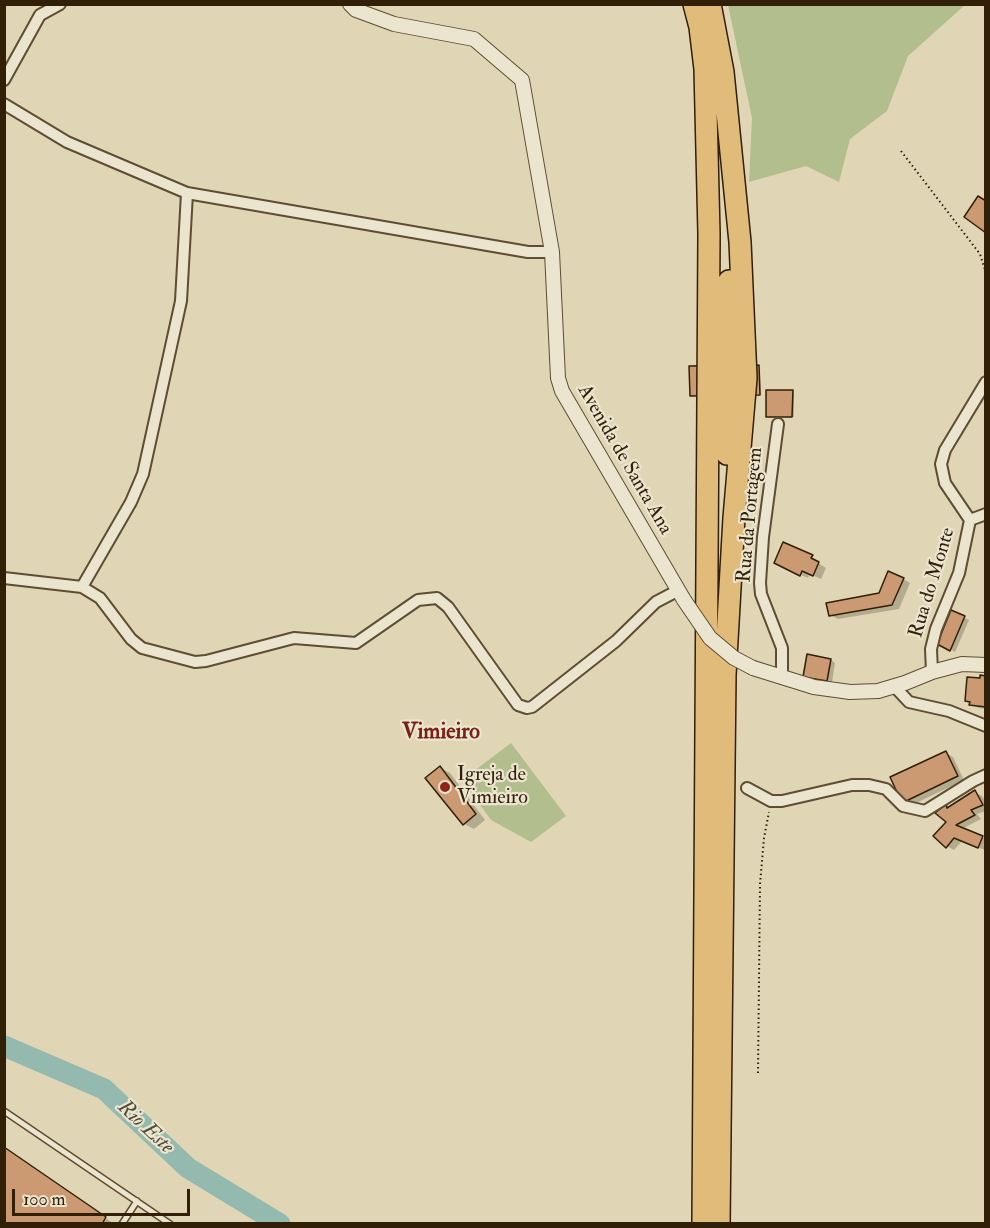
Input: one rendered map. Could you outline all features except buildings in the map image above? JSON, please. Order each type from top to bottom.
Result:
[{"type":"highway","points":[[694,4],[700,27],[705,69],[709,234],[703,1224]]},
{"type":"highway","points":[[710,4],[723,72],[740,242],[746,378],[734,518],[725,675],[719,1224]]},
{"type":"street","points":[[4,80],[40,15],[60,4]]},
{"type":"street","name":"Avenida de Santa Ana","points":[[350,4],[356,10],[394,24],[474,39],[522,80],[552,252],[558,378],[562,391],[680,596],[710,638],[734,658],[753,668],[814,687],[850,692],[878,690],[963,664],[986,665]]},
{"type":"street","points":[[4,104],[68,142],[187,193],[528,252],[552,252]]},
{"type":"street","points":[[82,587],[131,502],[143,474],[181,301],[187,193]]},
{"type":"street","name":"Rua do Monte","points":[[932,672],[931,649],[936,629],[959,573],[970,520],[945,483],[941,464],[945,450],[986,382]]},
{"type":"street","name":"Rua da Portagem","points":[[778,424],[760,575],[761,594],[782,648],[782,678]]},
{"type":"street","points":[[970,520],[986,514]]},
{"type":"street","points":[[4,578],[82,587],[100,598],[131,639],[142,648],[195,662],[294,638],[356,643],[418,600],[437,598],[448,607],[518,705],[527,708],[532,707],[616,641],[656,602],[680,596]]},
{"type":"street","points":[[894,686],[909,702],[949,711],[986,726]]},
{"type":"street","points":[[747,788],[771,801],[782,801],[852,785],[869,785],[886,789],[903,806],[925,811],[986,775]]},
{"type":"lane","points":[[4,1111],[170,1224]]},
{"type":"lane","points":[[122,1224],[137,1201]]},
{"type":"path","points":[[901,151],[980,254],[986,273]]},
{"type":"path","points":[[758,1073],[760,884],[764,838],[771,801]]},
{"type":"green space","points":[[728,4],[965,5],[908,56],[887,111],[850,139],[839,182],[806,166],[749,182],[752,118]]},
{"type":"green space","points":[[511,743],[566,816],[531,842],[491,820],[462,780]]},
{"type":"waterway","name":"Rio Este","points":[[4,1046],[104,1089],[188,1168],[280,1224]]},
{"type":"place","name":"Igreja de Vimieiro","points":[[445,787]]},
{"type":"district","name":"Vimieiro","points":[[441,733]]}]
